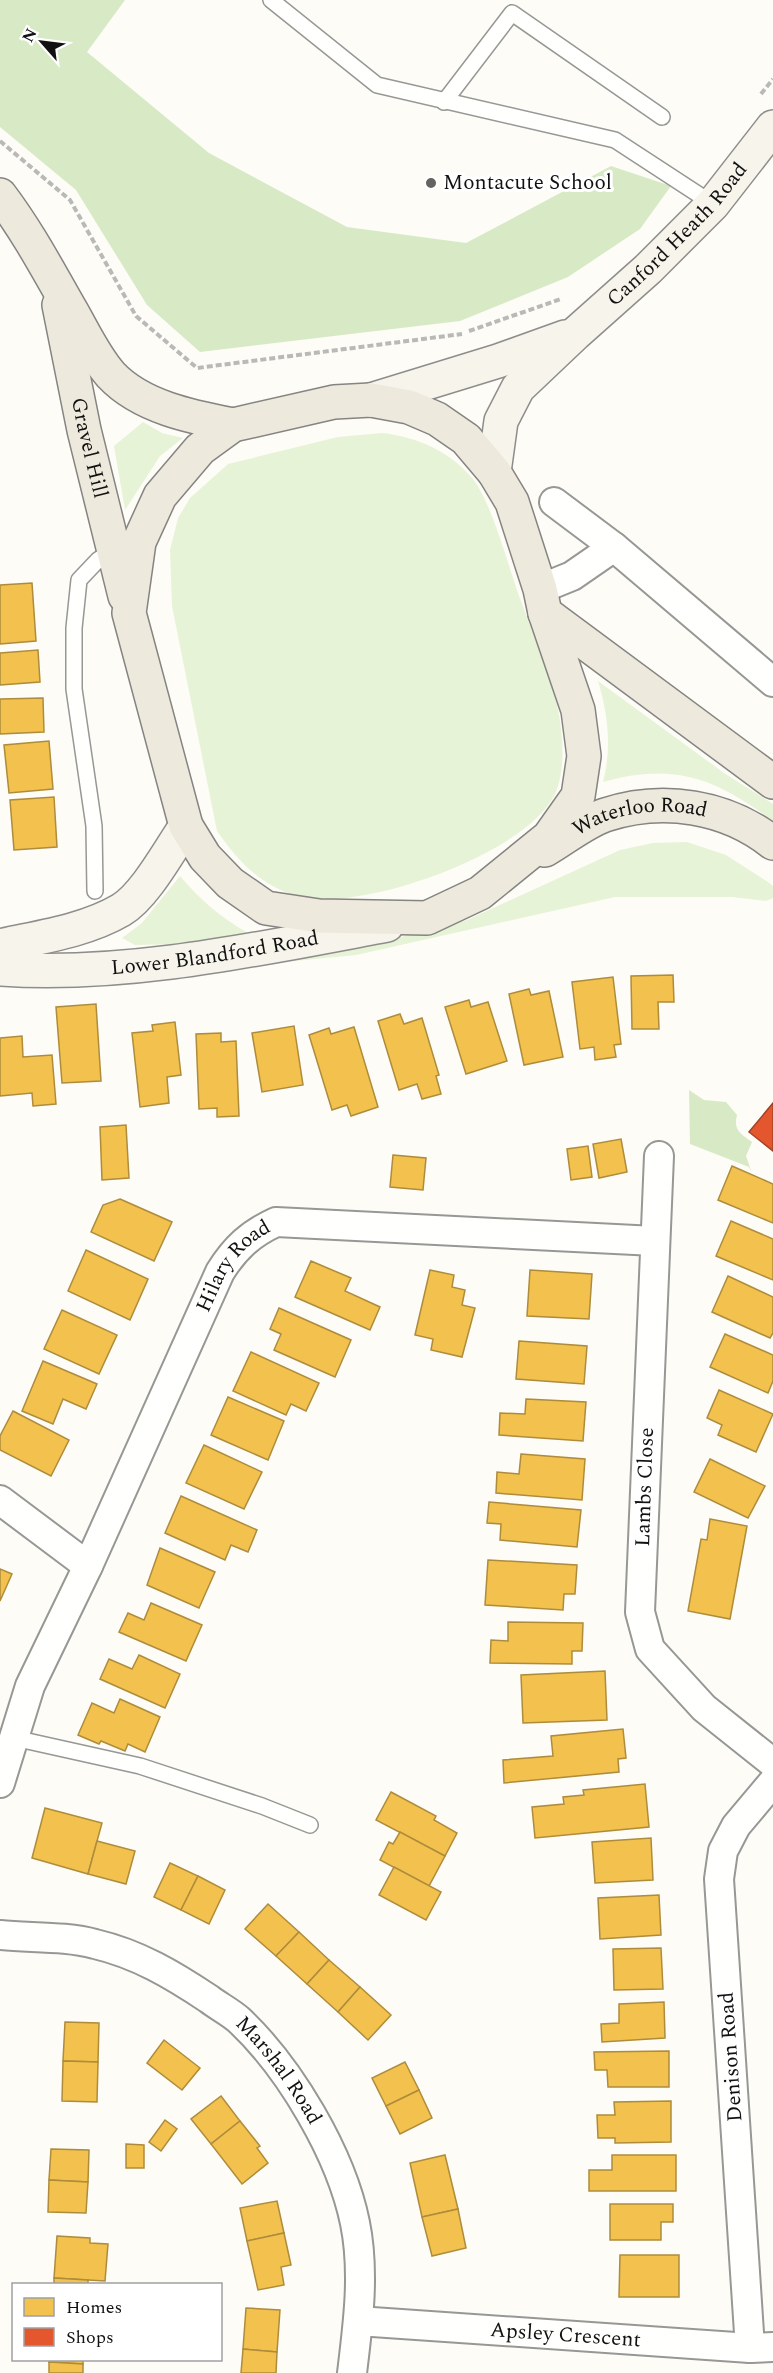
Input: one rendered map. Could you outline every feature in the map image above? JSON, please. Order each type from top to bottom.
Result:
[{"type":"main road","name":"Canford Heath Road","points":[[494,472],[501,421],[519,388],[648,269],[713,204],[773,127]]},
{"type":"main road","name":"Gravel Hill","points":[[0,195],[27,230],[89,342],[112,375],[141,398],[195,418],[233,425]]},
{"type":"main road","name":"Gravel Hill","points":[[55,282],[84,430],[129,613],[186,826]]},
{"type":"main road","name":"Canford Heath Road","points":[[371,400],[498,362],[575,334]]},
{"type":"main road","points":[[0,946],[73,930],[122,910],[150,881],[186,826],[214,866],[230,883],[266,908],[319,916],[428,918],[480,893],[511,870],[549,837],[578,796],[584,756],[578,710],[512,502],[494,472],[466,439],[437,419],[409,407],[371,400],[334,402],[233,425],[200,449],[160,496],[139,542],[129,613]]},
{"type":"main road","points":[[542,601],[773,782]]},
{"type":"main road","name":"Waterloo Road","points":[[511,870],[604,815],[651,806],[697,807],[749,826],[773,843]]},
{"type":"main road","name":"Lower Blandford Road","points":[[0,969],[31,971],[163,963],[232,954],[428,918]]},
{"type":"street","points":[[554,502],[614,547],[773,682]]},
{"type":"street","points":[[542,601],[572,576],[614,547]]},
{"type":"street","name":"Lambs Close","points":[[659,1156],[640,1612],[650,1649],[704,1708],[773,1764]]},
{"type":"street","name":"Hilary Road","points":[[0,1783],[30,1686],[88,1566],[220,1272],[233,1252],[252,1233],[276,1222],[655,1241]]},
{"type":"street","points":[[0,1500],[88,1566]]},
{"type":"street","name":"Denison Road","points":[[762,2348],[719,1879],[723,1851],[736,1826],[773,1782]]},
{"type":"street","name":"Marshal Road","points":[[0,1935],[93,1943],[150,1961],[238,2019],[266,2050],[297,2093],[342,2178],[355,2224],[360,2267],[358,2321],[352,2373]]},
{"type":"street","name":"Apsley Crescent","points":[[358,2321],[762,2348]]},
{"type":"lane","points":[[271,0],[377,85],[615,140],[713,204]]},
{"type":"lane","points":[[444,102],[512,13],[662,117]]},
{"type":"lane","points":[[95,891],[94,826],[74,689],[74,628],[79,580],[98,560],[114,549]]},
{"type":"lane","points":[[14,1738],[140,1766],[262,1806],[310,1825]]},
{"type":"path","points":[[0,141],[70,200],[136,316],[197,368],[462,334],[566,297]]},
{"type":"green space","points":[[0,0],[125,0],[87,52],[209,153],[347,227],[466,243],[611,166],[671,186],[640,229],[568,277],[460,321],[200,352],[147,305],[76,190],[0,127]]},
{"type":"green space","points":[[143,422],[162,433],[183,438],[160,456],[125,510],[114,446]]},
{"type":"green space","points":[[382,433],[408,438],[443,453],[464,469],[480,489],[556,700],[562,743],[560,776],[558,786],[544,810],[518,833],[483,854],[401,887],[360,896],[324,899],[296,896],[260,878],[241,862],[217,831],[172,606],[170,550],[178,518],[190,498],[228,464],[338,437]]},
{"type":"green space","points":[[598,681],[724,773],[773,804],[773,821],[732,794],[693,778],[673,774],[651,774],[628,776],[603,782],[608,731]]},
{"type":"green space","points":[[687,842],[726,855],[768,882],[773,886],[773,898],[766,901],[732,897],[615,897],[356,955],[133,977],[134,973],[354,949],[467,920],[620,850],[653,843]]},
{"type":"green space","points":[[180,876],[214,909],[253,936],[186,944],[135,945],[122,938],[142,923]]},
{"type":"green space","points":[[689,1090],[704,1100],[726,1102],[737,1115],[737,1128],[752,1142],[746,1156],[752,1173],[749,1167],[690,1144]]},
{"type":"building: Homes","points":[[32,583],[36,641],[0,644],[0,585]]},
{"type":"building: Homes","points":[[38,650],[40,682],[0,685],[0,653]]},
{"type":"building: Homes","points":[[43,698],[44,732],[0,734],[0,699]]},
{"type":"building: Homes","points":[[49,741],[53,789],[9,793],[4,745]]},
{"type":"building: Homes","points":[[54,797],[57,847],[14,850],[10,800]]},
{"type":"building: Homes","points":[[673,975],[674,1002],[658,1002],[659,1029],[632,1029],[631,976]]},
{"type":"building: Homes","points":[[613,977],[621,1044],[614,1045],[616,1057],[595,1060],[594,1047],[580,1049],[572,982]]},
{"type":"building: Homes","points":[[529,989],[531,995],[549,991],[563,1057],[524,1065],[509,994]]},
{"type":"building: Homes","points":[[469,1000],[471,1007],[488,1002],[507,1061],[466,1074],[445,1007]]},
{"type":"building: Homes","points":[[96,1004],[101,1081],[62,1083],[56,1007]]},
{"type":"building: Homes","points":[[400,1014],[404,1024],[422,1018],[439,1075],[436,1076],[441,1094],[422,1099],[417,1084],[399,1090],[378,1021]]},
{"type":"building: Homes","points":[[175,1022],[181,1075],[167,1077],[169,1103],[140,1107],[132,1033],[153,1031],[152,1025]]},
{"type":"building: Homes","points":[[294,1026],[303,1085],[262,1092],[252,1033]]},
{"type":"building: Homes","points":[[354,1027],[378,1107],[351,1116],[347,1105],[332,1110],[309,1035],[329,1028],[331,1034]]},
{"type":"building: Homes","points":[[221,1033],[221,1042],[236,1041],[239,1116],[217,1117],[217,1108],[199,1109],[196,1034]]},
{"type":"building: Homes","points":[[22,1036],[23,1057],[52,1055],[56,1104],[33,1106],[32,1093],[0,1096],[0,1038]]},
{"type":"building: Homes","points":[[126,1125],[129,1178],[102,1180],[100,1127]]},
{"type":"building: Homes","points":[[621,1139],[627,1172],[599,1178],[593,1144]]},
{"type":"building: Homes","points":[[588,1146],[592,1177],[571,1180],[567,1149]]},
{"type":"building: Homes","points":[[393,1155],[426,1158],[423,1190],[390,1187]]},
{"type":"building: Homes","points":[[732,1166],[773,1184],[773,1223],[718,1200]]},
{"type":"building: Homes","points":[[120,1199],[172,1222],[154,1261],[91,1232],[103,1205]]},
{"type":"building: Homes","points":[[731,1221],[773,1239],[773,1280],[716,1256]]},
{"type":"building: Homes","points":[[86,1250],[148,1279],[130,1320],[68,1291]]},
{"type":"building: Homes","points":[[311,1261],[351,1278],[345,1291],[380,1307],[370,1330],[295,1297]]},
{"type":"building: Homes","points":[[430,1270],[454,1275],[452,1287],[465,1290],[462,1305],[475,1308],[462,1357],[431,1350],[433,1339],[415,1335]]},
{"type":"building: Homes","points":[[530,1270],[592,1274],[589,1319],[527,1316]]},
{"type":"building: Homes","points":[[728,1276],[773,1297],[773,1333],[770,1338],[712,1312]]},
{"type":"building: Homes","points":[[279,1308],[351,1340],[335,1377],[274,1350],[281,1334],[270,1329]]},
{"type":"building: Homes","points":[[62,1310],[117,1335],[99,1374],[44,1349]]},
{"type":"building: Homes","points":[[725,1334],[773,1355],[773,1381],[768,1393],[710,1367]]},
{"type":"building: Homes","points":[[519,1341],[587,1346],[584,1384],[516,1379]]},
{"type":"building: Homes","points":[[251,1352],[319,1383],[306,1411],[291,1404],[286,1415],[233,1391]]},
{"type":"building: Homes","points":[[43,1361],[97,1384],[86,1409],[63,1399],[53,1424],[22,1411]]},
{"type":"building: Homes","points":[[719,1390],[773,1414],[756,1452],[718,1435],[722,1425],[707,1418]]},
{"type":"building: Homes","points":[[228,1397],[284,1421],[268,1460],[211,1435]]},
{"type":"building: Homes","points":[[526,1399],[586,1402],[583,1441],[499,1435],[500,1413],[525,1414]]},
{"type":"building: Homes","points":[[13,1411],[69,1440],[51,1476],[0,1450],[0,1436]]},
{"type":"building: Homes","points":[[204,1445],[262,1472],[244,1509],[186,1483]]},
{"type":"building: Homes","points":[[521,1454],[585,1459],[582,1500],[496,1493],[497,1472],[519,1474]]},
{"type":"building: Homes","points":[[710,1459],[765,1486],[748,1518],[694,1492]]},
{"type":"building: Homes","points":[[181,1496],[257,1530],[248,1552],[231,1545],[225,1560],[165,1533]]},
{"type":"building: Homes","points":[[489,1502],[581,1510],[577,1547],[500,1540],[501,1524],[487,1523]]},
{"type":"building: Homes","points":[[710,1519],[747,1526],[730,1619],[688,1611],[701,1539],[707,1540]]},
{"type":"building: Homes","points":[[160,1548],[215,1572],[199,1608],[147,1585]]},
{"type":"building: Homes","points":[[488,1560],[577,1565],[575,1594],[564,1594],[563,1610],[485,1605]]},
{"type":"building: Homes","points":[[0,1569],[12,1574],[0,1601]]},
{"type":"building: Homes","points":[[151,1603],[202,1625],[186,1661],[119,1632],[128,1613],[144,1620]]},
{"type":"building: Homes","points":[[508,1622],[583,1623],[582,1651],[572,1651],[572,1664],[490,1663],[491,1640],[508,1641]]},
{"type":"building: Homes","points":[[139,1655],[180,1674],[165,1708],[100,1679],[109,1659],[132,1669]]},
{"type":"building: Homes","points":[[605,1671],[607,1720],[523,1723],[521,1675]]},
{"type":"building: Homes","points":[[120,1699],[160,1717],[145,1752],[128,1744],[125,1751],[78,1735],[92,1703],[114,1713]]},
{"type":"building: Homes","points":[[623,1729],[626,1758],[618,1759],[619,1772],[504,1783],[503,1760],[553,1756],[551,1736]]},
{"type":"building: Homes","points":[[645,1784],[649,1827],[535,1838],[532,1807],[564,1804],[563,1797],[584,1795],[583,1790]]},
{"type":"building: Homes","points":[[391,1792],[436,1816],[434,1820],[457,1833],[445,1856],[376,1820]]},
{"type":"building: Homes","points":[[45,1808],[102,1823],[88,1874],[32,1858]]},
{"type":"building: Homes","points":[[400,1832],[445,1856],[429,1886],[380,1860],[389,1842],[393,1844]]},
{"type":"building: Homes","points":[[651,1838],[653,1880],[595,1883],[592,1842]]},
{"type":"building: Homes","points":[[97,1841],[135,1851],[126,1884],[88,1874]]},
{"type":"building: Homes","points":[[170,1863],[198,1876],[181,1910],[154,1897]]},
{"type":"building: Homes","points":[[394,1867],[441,1892],[426,1920],[379,1895]]},
{"type":"building: Homes","points":[[198,1876],[225,1890],[209,1924],[181,1910]]},
{"type":"building: Homes","points":[[659,1895],[661,1935],[600,1939],[598,1898]]},
{"type":"building: Homes","points":[[268,1904],[299,1932],[276,1956],[245,1929]]},
{"type":"building: Homes","points":[[299,1932],[329,1960],[307,1984],[276,1956]]},
{"type":"building: Homes","points":[[661,1948],[663,1989],[614,1990],[613,1949]]},
{"type":"building: Homes","points":[[329,1960],[360,1987],[338,2012],[307,1984]]},
{"type":"building: Homes","points":[[360,1987],[391,2015],[368,2040],[338,2012]]},
{"type":"building: Homes","points":[[664,2002],[665,2038],[602,2042],[601,2024],[619,2023],[619,2004]]},
{"type":"building: Homes","points":[[65,2022],[99,2023],[98,2062],[63,2061]]},
{"type":"building: Homes","points":[[164,2040],[200,2068],[182,2090],[147,2063]]},
{"type":"building: Homes","points":[[669,2051],[669,2087],[608,2087],[607,2070],[595,2070],[594,2052]]},
{"type":"building: Homes","points":[[63,2061],[98,2062],[97,2102],[62,2101]]},
{"type":"building: Homes","points":[[405,2062],[419,2090],[386,2106],[372,2078]]},
{"type":"building: Homes","points":[[419,2090],[432,2118],[400,2134],[386,2106]]},
{"type":"building: Homes","points":[[221,2096],[240,2121],[211,2144],[191,2119]]},
{"type":"building: Homes","points":[[671,2101],[671,2142],[615,2143],[615,2138],[598,2138],[597,2115],[615,2115],[614,2102]]},
{"type":"building: Homes","points":[[165,2120],[177,2129],[161,2151],[149,2142]]},
{"type":"building: Homes","points":[[240,2121],[260,2146],[257,2148],[268,2163],[242,2184],[211,2144]]},
{"type":"building: Homes","points":[[126,2144],[144,2145],[144,2168],[126,2168]]},
{"type":"building: Homes","points":[[51,2149],[89,2150],[88,2182],[49,2180]]},
{"type":"building: Homes","points":[[445,2155],[458,2209],[422,2217],[410,2163]]},
{"type":"building: Homes","points":[[612,2155],[676,2155],[676,2191],[589,2191],[589,2170],[612,2170]]},
{"type":"building: Homes","points":[[49,2180],[88,2182],[86,2213],[48,2212]]},
{"type":"building: Homes","points":[[277,2201],[284,2233],[247,2241],[240,2208]]},
{"type":"building: Homes","points":[[610,2204],[673,2204],[673,2222],[661,2222],[661,2240],[610,2240]]},
{"type":"building: Homes","points":[[458,2209],[466,2248],[432,2256],[422,2217]]},
{"type":"building: Homes","points":[[284,2233],[291,2265],[281,2267],[284,2285],[258,2290],[247,2241]]},
{"type":"building: Homes","points":[[57,2236],[90,2238],[90,2243],[108,2244],[105,2281],[54,2278]]},
{"type":"building: Homes","points":[[620,2255],[679,2255],[679,2297],[619,2297]]},
{"type":"building: Homes","points":[[54,2278],[88,2280],[88,2283],[54,2283]]},
{"type":"building: Homes","points":[[246,2308],[280,2310],[277,2352],[243,2349]]},
{"type":"building: Homes","points":[[243,2349],[277,2352],[276,2373],[241,2373]]},
{"type":"building: Homes","points":[[83,2361],[83,2364],[49,2362]]},
{"type":"building: Homes","points":[[49,2362],[83,2364],[83,2373],[49,2373]]},
{"type":"building: Shops","points":[[773,1103],[773,1151],[749,1132]]},
{"type":"place","name":"Montacute School","points":[[431,183]]}]
